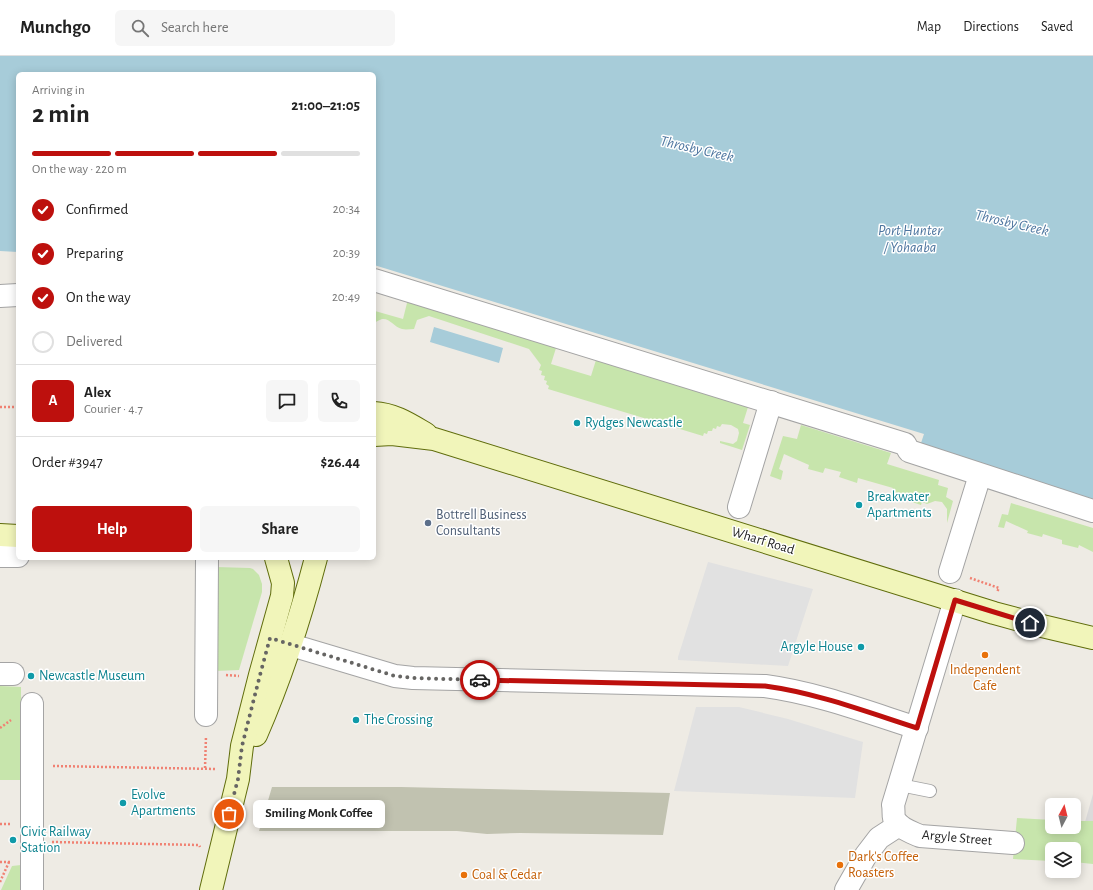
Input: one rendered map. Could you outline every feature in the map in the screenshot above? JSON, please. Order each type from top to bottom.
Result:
[{"type":"main road","points":[[376,413],[399,418],[434,439]]},
{"type":"main road","points":[[376,435],[392,434],[434,439]]},
{"type":"main road","name":"Wharf Road","points":[[434,439],[955,600],[1042,626],[1093,638]]},
{"type":"main road","points":[[0,536],[16,536]]},
{"type":"main road","points":[[211,890],[238,779],[242,746],[282,596],[283,583],[277,560]]},
{"type":"main road","points":[[278,560],[286,567],[298,570],[308,566],[314,560]]},
{"type":"main road","points":[[238,779],[271,700],[291,645],[315,560]]},
{"type":"main road","points":[[270,638],[291,645]]},
{"type":"street","points":[[376,281],[905,444],[909,451],[1093,511]]},
{"type":"street","points":[[0,296],[16,295]]},
{"type":"street","points":[[739,507],[771,402]]},
{"type":"street","points":[[950,572],[980,475]]},
{"type":"street","points":[[0,556],[16,556]]},
{"type":"street","points":[[206,715],[207,560]]},
{"type":"street","points":[[846,890],[866,854],[879,838],[899,825],[894,818],[894,805],[955,600]]},
{"type":"street","points":[[291,645],[395,676],[413,678],[765,686],[815,696],[917,728]]},
{"type":"street","points":[[32,704],[32,890]]},
{"type":"street","name":"Argyle Street","points":[[899,825],[907,831],[920,836],[1013,843]]},
{"type":"lane","points":[[900,785],[930,791]]},
{"type":"path","points":[[0,407],[16,407]]},
{"type":"path","points":[[950,572],[999,588],[996,594]]},
{"type":"path","points":[[205,768],[206,715]]},
{"type":"path","points":[[32,765],[216,769]]},
{"type":"path","points":[[32,841],[199,845]]},
{"type":"path","points":[[0,882],[9,862]]},
{"type":"shaded area","points":[[708,562],[813,589],[788,666],[678,660]]},
{"type":"shaded area","points":[[696,707],[739,707],[788,719],[863,742],[855,798],[674,791]]},
{"type":"shaded area","points":[[272,787],[401,787],[670,793],[663,835],[487,834],[457,831],[259,831]]},
{"type":"shaded area","points":[[1093,794],[1093,821],[1085,822]]},
{"type":"green space","points":[[408,299],[556,348],[551,364],[591,376],[596,360],[748,407],[743,423],[750,425],[742,450],[720,443],[720,441],[733,444],[737,441],[739,433],[738,429],[731,425],[722,424],[720,427],[717,426],[716,429],[713,428],[712,431],[708,431],[707,434],[704,433],[703,436],[548,389],[549,386],[546,384],[547,381],[544,380],[545,376],[541,375],[542,371],[539,370],[541,365],[529,349],[429,316],[417,320],[414,329],[402,329],[385,319],[376,322],[376,311],[403,319]]},
{"type":"green space","points":[[801,425],[891,453],[887,464],[939,480],[938,485],[948,488],[946,497],[953,501],[947,523],[947,509],[942,502],[935,501],[927,504],[922,502],[921,505],[891,495],[893,488],[858,478],[857,483],[839,477],[841,472],[825,468],[823,473],[808,469],[809,465],[784,454],[779,469],[783,471],[781,480],[770,476],[783,436],[797,439]]},
{"type":"green space","points":[[1011,503],[1093,528],[1093,552],[1079,545],[1078,548],[1062,544],[1062,540],[1043,534],[1042,537],[1027,533],[1028,531],[1006,521],[1004,528],[998,527],[1002,514],[1008,515]]},
{"type":"green space","points":[[216,567],[253,569],[259,575],[262,584],[262,592],[239,670],[215,671]]},
{"type":"green space","points":[[0,686],[21,687],[21,780],[0,780]]},
{"type":"green space","points":[[1017,818],[1045,820],[1045,834],[1081,834],[1081,821],[1093,821],[1093,864],[1081,863],[1081,842],[1045,842],[1045,861],[1013,859]]},
{"type":"green space","points":[[21,865],[20,890],[1,890],[12,866]]},
{"type":"water","name":"Port Hunter / Yohaaba","points":[[0,56],[1093,56],[1093,502],[920,446],[924,434],[376,266],[376,72],[16,72],[16,252],[0,251]]},
{"type":"water","points":[[434,327],[503,348],[499,363],[430,342]]},
{"type":"way so far","points":[[229,814],[238,779],[242,746],[270,638],[395,676],[480,680]]},
{"type":"place","name":"Rydges Newcastle","points":[[577,423]]},
{"type":"place","name":"Breakwater Apartments","points":[[859,505]]},
{"type":"place","name":"Bottrell Business Consultants","points":[[428,523]]},
{"type":"place","name":"Argyle House","points":[[861,647]]},
{"type":"place","name":"Independent Cafe","points":[[985,655]]},
{"type":"place","name":"Newcastle Museum","points":[[31,676]]},
{"type":"place","name":"The Crossing","points":[[356,720]]},
{"type":"place","name":"Evolve Apartments","points":[[123,803]]},
{"type":"place","name":"Smiling Monk Coffee","points":[[229,814]]},
{"type":"place","name":"Civic Railway Station","points":[[13,840]]},
{"type":"place","name":"Dark's Coffee Roasters","points":[[840,865]]},
{"type":"place","name":"Coal & Cedar","points":[[464,875]]},
{"type":"route","points":[[480,680],[765,686],[815,696],[917,728],[955,600],[1030,623]]},
{"type":"water label","name":"Throsby Creek","points":[[697,149]]},
{"type":"water label","name":"Throsby Creek","points":[[1012,223]]}]
